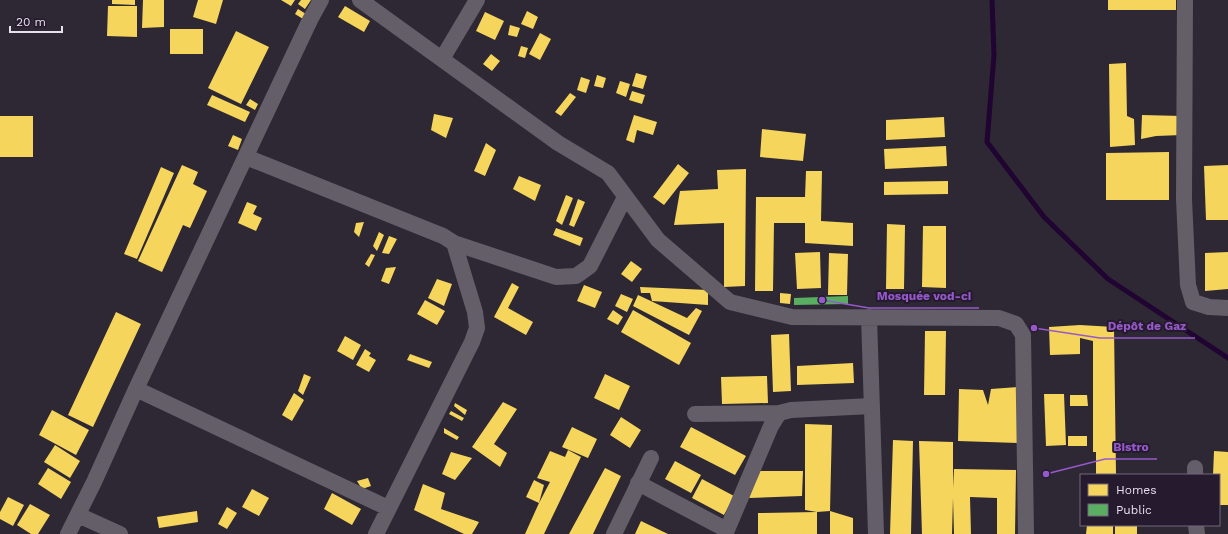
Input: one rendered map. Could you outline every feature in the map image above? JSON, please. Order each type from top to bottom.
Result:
[{"type":"street","points":[[68,534],[94,482],[136,389],[310,20],[321,0]]},
{"type":"street","points":[[360,0],[558,143],[608,173],[658,240],[730,302],[792,317],[999,318],[1016,324],[1023,335],[1026,534]]},
{"type":"street","points":[[442,60],[476,0]]},
{"type":"street","points":[[1185,0],[1184,199],[1188,284],[1193,302],[1209,307],[1228,308]]},
{"type":"street","points":[[246,157],[443,236],[454,243],[556,277],[576,276],[590,266],[625,197]]},
{"type":"street","points":[[376,534],[472,342],[477,328],[475,312],[454,243]]},
{"type":"street","points":[[869,317],[876,534]]},
{"type":"street","points":[[136,389],[388,508]]},
{"type":"street","points":[[695,414],[779,414],[791,410],[872,406]]},
{"type":"street","points":[[638,483],[730,532],[771,426],[779,414]]},
{"type":"street","points":[[614,534],[651,458]]},
{"type":"street","points":[[78,515],[120,534]]},
{"type":"building: Homes","points":[[112,0],[135,0],[135,5],[112,4]]},
{"type":"building: Homes","points":[[143,0],[164,0],[164,27],[142,28]]},
{"type":"building: Homes","points":[[198,0],[223,0],[216,24],[193,17]]},
{"type":"building: Homes","points":[[281,0],[295,0],[291,6]]},
{"type":"building: Homes","points":[[301,0],[311,0],[305,9],[298,4]]},
{"type":"building: Homes","points":[[1108,0],[1176,0],[1176,10],[1108,10]]},
{"type":"building: Homes","points":[[108,6],[137,6],[137,37],[107,36]]},
{"type":"building: Homes","points":[[345,6],[370,21],[364,32],[338,17]]},
{"type":"building: Homes","points":[[298,9],[306,14],[303,19],[295,14]]},
{"type":"building: Homes","points":[[527,11],[538,17],[533,29],[521,24]]},
{"type":"building: Homes","points":[[485,12],[504,21],[495,40],[476,31]]},
{"type":"building: Homes","points":[[510,25],[520,28],[517,37],[508,35]]},
{"type":"building: Homes","points":[[170,29],[203,29],[203,54],[170,54]]},
{"type":"building: Homes","points":[[236,31],[269,47],[241,104],[208,88]]},
{"type":"building: Homes","points":[[540,33],[551,39],[540,60],[529,54]]},
{"type":"building: Homes","points":[[521,46],[528,48],[525,58],[518,56]]},
{"type":"building: Homes","points":[[491,54],[500,61],[492,71],[483,64]]},
{"type":"building: Homes","points":[[1126,63],[1127,116],[1134,119],[1135,145],[1110,147],[1109,64]]},
{"type":"building: Homes","points":[[636,73],[647,76],[643,89],[632,86]]},
{"type":"building: Homes","points":[[597,75],[606,78],[603,88],[594,86]]},
{"type":"building: Homes","points":[[581,77],[590,80],[586,93],[577,90]]},
{"type":"building: Homes","points":[[620,81],[630,84],[626,97],[616,93]]},
{"type":"building: Homes","points":[[632,91],[645,95],[642,104],[629,100]]},
{"type":"building: Homes","points":[[570,93],[576,97],[561,116],[555,112]]},
{"type":"building: Homes","points":[[212,95],[250,112],[245,122],[207,105]]},
{"type":"building: Homes","points":[[250,99],[258,104],[255,110],[246,105]]},
{"type":"building: Homes","points":[[434,114],[453,118],[446,138],[431,130]]},
{"type":"building: Homes","points":[[634,115],[657,122],[653,135],[637,130],[634,143],[626,140]]},
{"type":"building: Homes","points":[[1142,115],[1182,116],[1182,135],[1156,136],[1141,139]]},
{"type":"building: Homes","points":[[0,116],[33,116],[33,157],[0,157]]},
{"type":"building: Homes","points":[[944,117],[945,137],[886,140],[886,120]]},
{"type":"building: Homes","points":[[762,129],[806,134],[803,161],[760,157]]},
{"type":"building: Homes","points":[[233,135],[242,139],[238,150],[228,146]]},
{"type":"building: Homes","points":[[486,143],[496,150],[485,176],[474,171]]},
{"type":"building: Homes","points":[[946,146],[947,166],[885,169],[884,149]]},
{"type":"building: Homes","points":[[1169,152],[1169,200],[1106,200],[1106,153]]},
{"type":"building: Homes","points":[[678,164],[689,173],[664,205],[653,197]]},
{"type":"building: Homes","points":[[182,165],[198,172],[193,184],[207,191],[190,228],[183,225],[162,272],[138,261]]},
{"type":"building: Homes","points":[[1228,165],[1228,220],[1206,220],[1204,166]]},
{"type":"building: Homes","points":[[161,167],[174,173],[137,259],[124,254]]},
{"type":"building: Homes","points":[[746,169],[745,286],[724,287],[724,223],[674,225],[680,191],[718,189],[717,170]]},
{"type":"building: Homes","points":[[806,171],[822,171],[821,221],[853,223],[853,246],[805,243],[805,223],[774,223],[773,291],[755,291],[756,197],[805,197]]},
{"type":"building: Homes","points":[[519,176],[541,185],[535,201],[513,189]]},
{"type":"building: Homes","points":[[948,181],[948,194],[884,195],[884,182]]},
{"type":"building: Homes","points":[[566,195],[573,198],[562,225],[556,221]]},
{"type":"building: Homes","points":[[578,199],[585,202],[574,227],[569,225]]},
{"type":"building: Homes","points":[[247,202],[257,206],[253,214],[262,218],[256,231],[238,223]]},
{"type":"building: Homes","points":[[364,222],[359,237],[354,232],[356,223]]},
{"type":"building: Homes","points":[[887,224],[905,225],[904,289],[886,289]]},
{"type":"building: Homes","points":[[923,226],[946,226],[946,288],[922,287]]},
{"type":"building: Homes","points":[[556,228],[583,238],[580,246],[553,235]]},
{"type":"building: Homes","points":[[379,232],[384,235],[377,251],[373,246]]},
{"type":"building: Homes","points":[[389,236],[397,239],[389,254],[382,253]]},
{"type":"building: Homes","points":[[820,252],[821,288],[797,289],[795,253]]},
{"type":"building: Homes","points":[[1228,252],[1228,289],[1205,291],[1205,253]]},
{"type":"building: Homes","points":[[829,253],[848,254],[847,295],[828,295]]},
{"type":"building: Homes","points":[[371,254],[375,255],[369,267],[365,264]]},
{"type":"building: Homes","points":[[631,261],[642,269],[632,282],[621,274]]},
{"type":"building: Homes","points":[[396,267],[389,284],[381,281],[386,268]]},
{"type":"building: Homes","points":[[437,279],[452,284],[444,306],[428,298]]},
{"type":"building: Homes","points":[[512,283],[519,287],[508,308],[533,322],[526,335],[494,317]]},
{"type":"building: Homes","points":[[584,285],[602,292],[595,308],[577,301]]},
{"type":"building: Homes","points":[[640,287],[708,290],[708,305],[652,301],[650,293],[641,293]]},
{"type":"building: Homes","points":[[780,293],[791,294],[790,304],[780,303]]},
{"type":"building: Homes","points":[[621,294],[633,299],[627,312],[615,306]]},
{"type":"building: Homes","points":[[638,295],[687,318],[696,308],[702,311],[689,335],[633,306]]},
{"type":"building: Homes","points":[[425,300],[445,311],[437,325],[417,314]]},
{"type":"building: Homes","points":[[613,310],[623,317],[618,325],[607,319]]},
{"type":"building: Homes","points":[[633,310],[691,343],[679,365],[621,332]]},
{"type":"building: Homes","points":[[116,312],[141,324],[93,427],[68,415]]},
{"type":"building: Homes","points":[[1080,325],[1114,327],[1116,474],[1096,474],[1096,452],[1093,452],[1093,341],[1080,338],[1080,354],[1050,355],[1049,327]]},
{"type":"building: Homes","points":[[925,331],[946,331],[945,395],[924,395]]},
{"type":"building: Homes","points":[[789,334],[791,391],[773,392],[771,335]]},
{"type":"building: Homes","points":[[345,336],[361,345],[353,360],[337,351]]},
{"type":"building: Homes","points":[[365,349],[371,353],[369,356],[376,360],[369,372],[356,365]]},
{"type":"building: Homes","points":[[410,354],[432,362],[429,368],[407,360]]},
{"type":"building: Homes","points":[[853,363],[854,383],[797,385],[797,366]]},
{"type":"building: Homes","points":[[304,374],[311,377],[303,395],[298,391]]},
{"type":"building: Homes","points":[[605,374],[630,386],[619,410],[594,398]]},
{"type":"building: Homes","points":[[767,376],[768,403],[722,404],[721,377]]},
{"type":"building: Homes","points":[[1019,387],[1019,443],[958,441],[959,389],[983,390],[988,405],[991,389]]},
{"type":"building: Homes","points":[[294,393],[304,400],[292,421],[282,415]]},
{"type":"building: Homes","points":[[1044,394],[1064,394],[1066,445],[1046,446]]},
{"type":"building: Homes","points":[[1070,395],[1087,395],[1088,406],[1070,406]]},
{"type":"building: Homes","points":[[503,402],[517,409],[494,444],[507,453],[500,467],[472,447]]},
{"type":"building: Homes","points":[[455,403],[467,410],[465,415],[454,406]]},
{"type":"building: Homes","points":[[52,410],[89,430],[76,455],[39,435]]},
{"type":"building: Homes","points":[[451,411],[464,418],[462,421],[449,414]]},
{"type":"building: Homes","points":[[621,417],[641,430],[630,448],[610,435]]},
{"type":"building: Homes","points":[[805,424],[832,425],[830,511],[817,512],[805,510]]},
{"type":"building: Homes","points":[[572,427],[597,439],[588,458],[562,447]]},
{"type":"building: Homes","points":[[691,427],[746,456],[735,475],[680,447]]},
{"type":"building: Homes","points":[[444,428],[459,437],[457,440],[444,433]]},
{"type":"building: Homes","points":[[1068,436],[1087,436],[1087,446],[1068,446]]},
{"type":"building: Homes","points":[[893,440],[913,441],[911,534],[890,534]]},
{"type":"building: Homes","points":[[919,441],[953,442],[953,488],[954,469],[1016,470],[1015,534],[997,534],[997,498],[970,497],[971,534],[954,534],[953,498],[952,534],[922,534]]},
{"type":"building: Homes","points":[[55,445],[80,461],[70,478],[44,462]]},
{"type":"building: Homes","points":[[568,450],[581,457],[544,534],[525,534],[550,482],[537,478],[550,451],[565,457]]},
{"type":"building: Homes","points":[[1214,451],[1228,452],[1228,505],[1220,505],[1220,474],[1213,474]]},
{"type":"building: Homes","points":[[451,452],[472,458],[455,480],[442,474]]},
{"type":"building: Homes","points":[[675,461],[701,475],[691,493],[665,479]]},
{"type":"building: Homes","points":[[48,468],[71,482],[61,499],[38,484]]},
{"type":"building: Homes","points":[[605,468],[621,476],[593,534],[569,534]]},
{"type":"building: Homes","points":[[759,471],[803,471],[802,496],[749,498]]},
{"type":"building: Homes","points":[[368,478],[371,486],[362,489],[357,481]]},
{"type":"building: Homes","points":[[702,479],[734,496],[724,515],[692,498]]},
{"type":"building: Homes","points":[[534,480],[544,485],[539,503],[526,497]]},
{"type":"building: Homes","points":[[423,484],[445,493],[441,509],[479,522],[472,534],[464,534],[414,510]]},
{"type":"building: Homes","points":[[252,489],[269,498],[259,516],[242,507]]},
{"type":"building: Homes","points":[[332,493],[361,509],[352,525],[324,509]]},
{"type":"building: Homes","points":[[8,497],[24,505],[13,526],[0,519],[0,512]]},
{"type":"building: Homes","points":[[30,504],[50,515],[38,534],[31,534],[17,525]]},
{"type":"building: Homes","points":[[227,507],[237,513],[227,529],[218,524]]},
{"type":"building: Homes","points":[[197,511],[198,522],[159,528],[157,517]]},
{"type":"building: Homes","points":[[830,511],[853,518],[853,534],[830,534]]},
{"type":"building: Homes","points":[[817,512],[817,534],[758,534],[758,513]]},
{"type":"building: Homes","points":[[641,521],[668,534],[635,534]]},
{"type":"building: Homes","points":[[1087,526],[1113,526],[1113,534],[1086,534]]},
{"type":"building: Homes","points":[[1115,526],[1137,526],[1137,534],[1115,534]]},
{"type":"building: Public","points":[[848,296],[848,304],[794,305],[794,298]]},
{"type":"waterway","points":[[992,0],[994,55],[987,142],[1044,217],[1108,279],[1228,358]]},
{"type":"place","name":"Mosquée vod-ci","points":[[822,300]]},
{"type":"place","name":"Dépôt de Gaz","points":[[1034,328]]},
{"type":"place","name":"Bistro","points":[[1046,474]]}]
